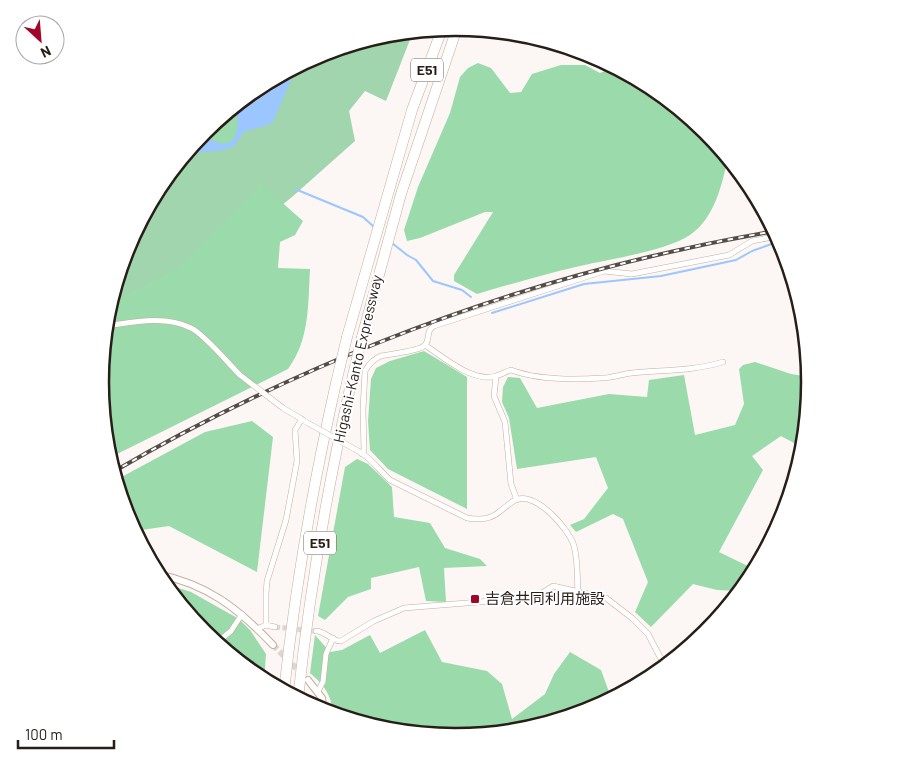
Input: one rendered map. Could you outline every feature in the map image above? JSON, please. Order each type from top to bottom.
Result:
[{"type":"highway","name":"Higashi-Kanto Expressway","points":[[299,691],[305,639],[330,485],[370,302],[401,194],[454,36]]},
{"type":"highway","name":"Higashi-Kanto Expressway","points":[[285,684],[296,594],[313,493],[336,383],[357,301],[412,110],[439,37]]},
{"type":"street","points":[[361,453],[364,450],[365,371],[375,358],[422,348],[426,345],[428,332],[434,326],[604,271],[632,274],[729,255],[752,241],[770,238]]},
{"type":"street","points":[[114,325],[153,320],[169,322],[192,329],[240,374],[283,408],[361,453],[376,464],[381,472],[390,480],[466,518],[476,520],[487,518],[497,514],[517,500],[530,500],[538,504],[564,529],[574,548],[578,592]]},
{"type":"street","points":[[426,345],[471,374],[485,377],[496,376],[511,370],[522,374],[559,378],[602,378],[630,373],[677,371],[723,362]]},
{"type":"street","points":[[496,376],[494,396],[505,422],[511,484],[517,500]]},
{"type":"street","points":[[266,625],[267,581],[286,520],[297,461],[295,430],[304,420]]},
{"type":"street","points":[[169,577],[190,582],[210,592],[242,614],[273,645]]},
{"type":"street","points":[[316,631],[321,631],[337,642],[341,642],[385,616],[410,606],[464,604],[528,598],[537,596],[553,586],[606,598],[632,618],[648,634],[662,660]]},
{"type":"street","points":[[222,638],[231,631],[242,614]]},
{"type":"street","points":[[257,629],[266,625],[275,627]]},
{"type":"street","points":[[318,691],[324,682],[326,654],[333,638]]},
{"type":"street","points":[[308,680],[318,691],[323,702]]},
{"type":"green space","points":[[410,39],[386,101],[365,91],[349,111],[355,141],[292,197],[167,297],[118,305],[128,271],[145,229],[168,190],[195,154],[227,122],[245,108],[302,72],[366,48]]},
{"type":"green space","points":[[478,63],[491,68],[510,93],[521,92],[532,74],[561,65],[585,65],[600,73],[606,71],[609,72],[648,95],[684,122],[726,167],[716,200],[706,219],[690,235],[667,246],[554,272],[477,294],[454,281],[454,275],[493,212],[485,212],[420,238],[407,241],[404,230],[418,187],[450,113],[460,77],[468,68]]},
{"type":"green space","points":[[236,115],[238,125],[236,134],[231,142],[225,144],[209,140]]},
{"type":"green space","points":[[185,167],[190,169],[182,177],[175,180]]},
{"type":"green space","points":[[261,184],[303,221],[295,235],[280,242],[278,268],[310,269],[308,308],[300,346],[288,369],[117,454],[112,428],[109,382],[112,337],[120,298],[179,267]]},
{"type":"green space","points":[[424,351],[467,377],[467,509],[388,469],[370,450],[368,421],[371,379],[376,368],[390,361]]},
{"type":"green space","points":[[755,362],[802,376],[801,405],[797,440],[794,443],[781,436],[752,456],[763,470],[719,552],[748,566],[732,591],[717,590],[693,584],[651,627],[635,612],[648,582],[623,519],[613,514],[576,532],[570,525],[584,519],[608,488],[596,457],[517,469],[509,418],[502,402],[503,387],[508,377],[520,378],[537,408],[609,394],[647,397],[649,380],[684,375],[695,435],[735,425],[744,404],[739,369],[743,365]]},
{"type":"green space","points":[[252,421],[273,437],[257,572],[169,526],[142,530],[128,494],[122,477],[205,432]]},
{"type":"green space","points":[[357,459],[368,464],[392,487],[394,517],[430,523],[445,548],[480,559],[487,566],[444,568],[446,602],[426,601],[419,567],[371,578],[371,589],[348,597],[325,620],[318,616],[345,467]]},
{"type":"green space","points":[[177,588],[191,592],[239,619],[250,630],[266,654],[265,671],[227,643],[195,611]]},
{"type":"green space","points":[[704,620],[706,621],[700,627],[690,637]]},
{"type":"green space","points":[[425,630],[442,662],[487,671],[502,684],[512,719],[545,694],[554,674],[570,652],[601,670],[609,692],[567,710],[523,722],[478,728],[433,728],[388,722],[332,705],[326,691],[310,673],[315,635],[330,652],[342,650],[370,635],[380,653]]},
{"type":"water","points":[[292,78],[273,122],[245,131],[234,146],[224,150],[196,153],[209,140],[224,144],[231,142],[236,134],[237,116],[263,95]]},
{"type":"waterway","points":[[295,189],[363,217],[375,228]]},
{"type":"waterway","points":[[392,243],[416,260],[433,281],[462,290],[471,297]]},
{"type":"waterway","points":[[492,313],[584,284],[661,276],[736,260],[752,251],[772,244]]},
{"type":"tunnel","points":[[275,627],[316,631]]},
{"type":"tunnel","points":[[273,645],[302,674]]},
{"type":"railway","points":[[120,468],[191,429],[270,390],[351,354],[434,322],[517,293],[602,269],[688,248],[767,232]]},
{"type":"place","name":"吉倉共同利用施設","points":[[475,599]]}]
